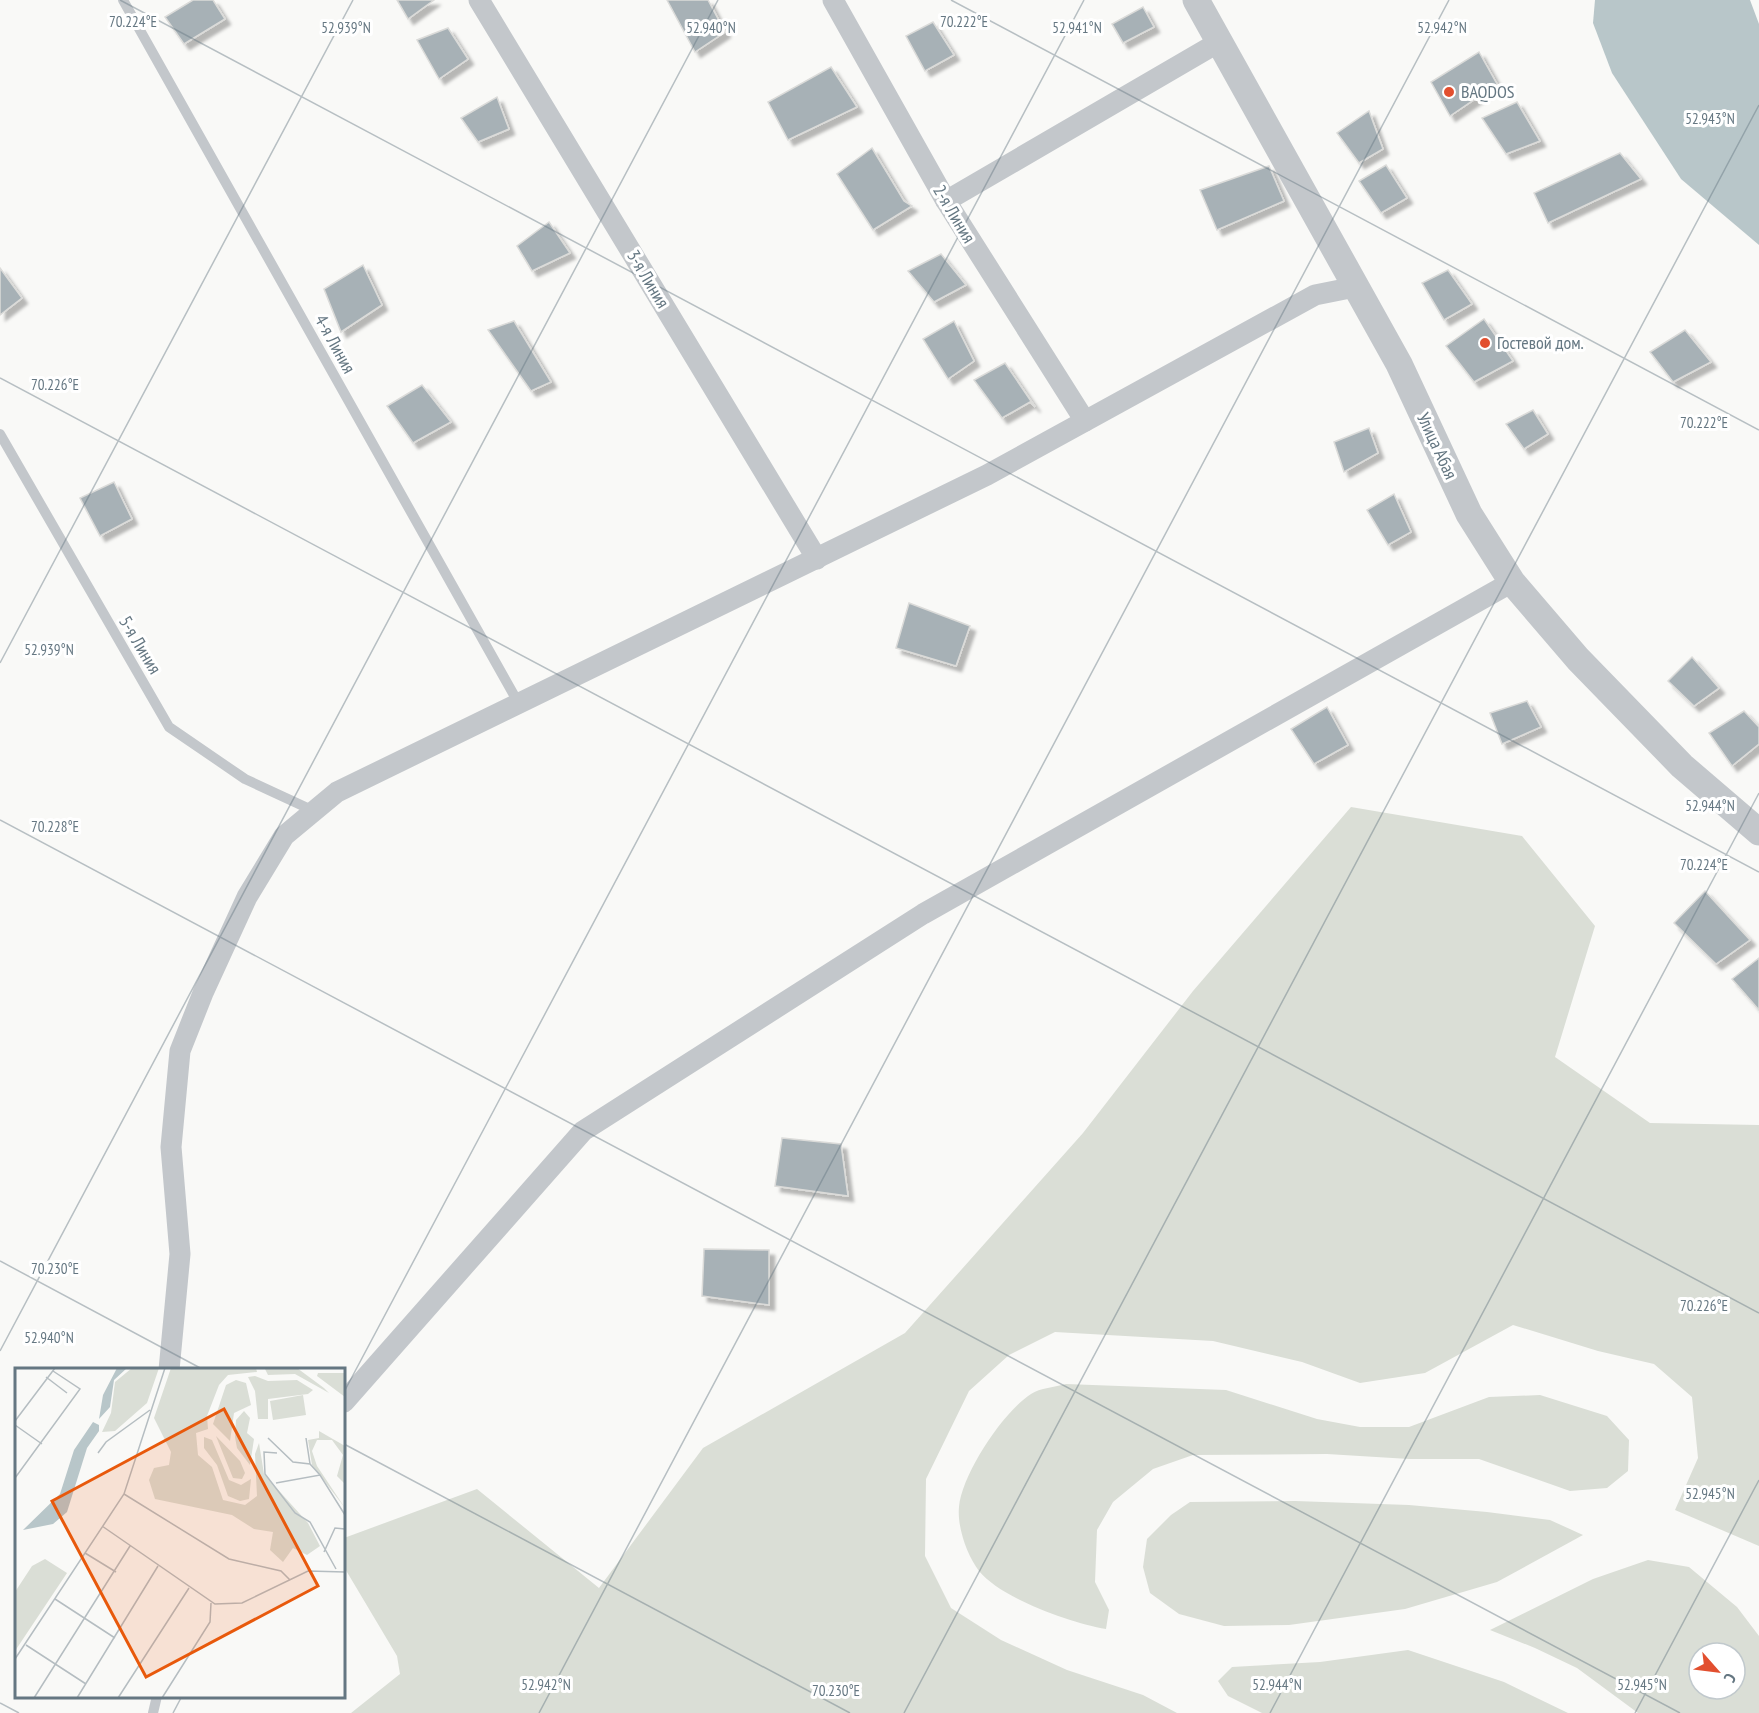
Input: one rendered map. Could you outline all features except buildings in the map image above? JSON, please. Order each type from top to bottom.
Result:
[{"type":"street","name":"3-я Линия","points":[[479,0],[817,559]]},
{"type":"street","name":"2-я Линия","points":[[833,0],[946,201],[1085,422]]},
{"type":"street","name":"Улица Абая","points":[[1196,0],[1399,364],[1470,514],[1512,582],[1578,659],[1682,766],[1759,832]]},
{"type":"street","points":[[946,201],[1219,42]]},
{"type":"street","points":[[169,1368],[180,1254],[171,1148],[180,1051],[203,993],[247,897],[284,836],[337,792],[987,475],[1315,295],[1355,287]]},
{"type":"street","points":[[345,1401],[583,1131],[923,914],[1512,582]]},
{"type":"lane","name":"4-я Линия","points":[[123,0],[519,704]]},
{"type":"lane","name":"5-я Линия","points":[[0,434],[169,727],[245,779],[314,811]]},
{"type":"lane","points":[[153,1713],[157,1698]]},
{"type":"shaded area","points":[[1595,0],[1750,0],[1759,24],[1759,245],[1681,179],[1612,73],[1593,23]]},
{"type":"shaded area","points":[[1351,807],[1522,836],[1595,926],[1555,1057],[1650,1123],[1759,1125],[1759,1546],[1675,1510],[1698,1458],[1692,1397],[1654,1364],[1598,1351],[1513,1325],[1425,1373],[1360,1383],[1302,1362],[1213,1341],[1055,1332],[1009,1355],[969,1391],[926,1479],[925,1556],[951,1608],[1001,1640],[1067,1670],[1143,1695],[1177,1713],[351,1713],[400,1674],[397,1656],[345,1569],[345,1538],[477,1489],[599,1588],[703,1448],[905,1333],[1083,1133],[1193,991]]},
{"type":"shaded area","points":[[1066,1384],[1226,1390],[1317,1419],[1360,1427],[1409,1427],[1489,1397],[1540,1395],[1607,1416],[1629,1440],[1628,1471],[1607,1488],[1570,1491],[1479,1459],[1409,1459],[1327,1454],[1193,1455],[1153,1469],[1113,1502],[1097,1530],[1095,1582],[1109,1610],[1106,1629],[1038,1608],[1004,1591],[990,1581],[979,1571],[971,1557],[960,1523],[959,1507],[962,1493],[976,1461],[997,1429],[1008,1415],[1031,1394]]},
{"type":"shaded area","points":[[1295,1501],[1409,1505],[1487,1512],[1550,1520],[1583,1535],[1497,1582],[1405,1609],[1289,1625],[1224,1626],[1179,1614],[1150,1593],[1143,1567],[1147,1539],[1171,1515],[1190,1502]]},
{"type":"shaded area","points":[[1648,1560],[1689,1567],[1737,1607],[1759,1636],[1759,1713],[1638,1713],[1577,1668],[1490,1630],[1593,1579]]},
{"type":"shaded area","points":[[1408,1650],[1504,1682],[1568,1713],[1262,1713],[1228,1696],[1218,1681],[1232,1667],[1320,1662]]},
{"type":"place","name":"BAQDOS","points":[[1449,92]]},
{"type":"place","name":"Гостевой дом.","points":[[1485,343]]}]
